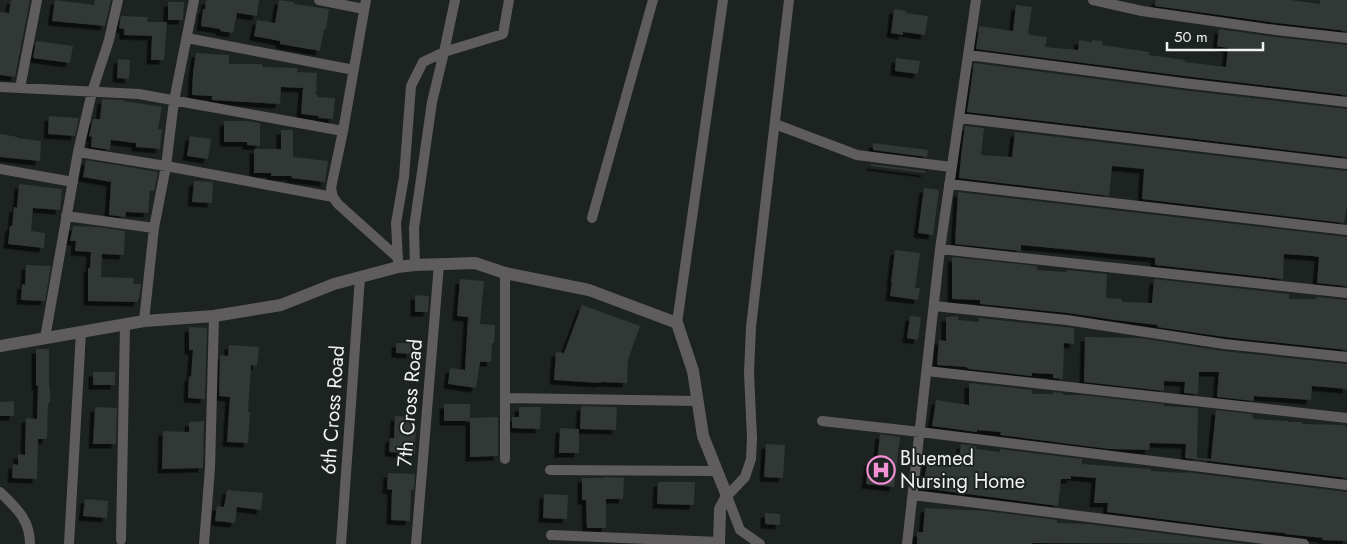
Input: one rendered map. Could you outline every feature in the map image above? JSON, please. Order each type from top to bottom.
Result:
[{"type":"street","points":[[20,88],[38,0]]},
{"type":"street","points":[[45,338],[78,152],[92,92],[109,40],[118,0]]},
{"type":"street","points":[[144,321],[154,228],[166,166],[174,101],[194,0]]},
{"type":"street","points":[[319,0],[365,5],[331,188],[333,197],[398,262]]},
{"type":"street","points":[[415,264],[414,228],[432,102],[455,0]]},
{"type":"street","points":[[398,262],[396,222],[404,177],[411,86],[423,62],[444,52],[503,34],[509,0]]},
{"type":"street","points":[[592,218],[653,0]]},
{"type":"street","points":[[723,0],[677,324],[693,371],[703,436],[740,530],[760,544]]},
{"type":"street","points":[[551,535],[640,541],[719,543],[720,509],[727,496],[745,477],[751,459],[749,373],[751,327],[789,0]]},
{"type":"street","points":[[907,544],[940,249],[976,0]]},
{"type":"street","points":[[1093,0],[1142,11],[1347,38]]},
{"type":"street","points":[[187,38],[354,70]]},
{"type":"street","points":[[968,55],[1347,102]]},
{"type":"street","points":[[0,86],[139,94],[343,131]]},
{"type":"street","points":[[959,118],[1347,164]]},
{"type":"street","points":[[775,124],[857,155],[952,167]]},
{"type":"street","points":[[78,152],[166,166],[333,197]]},
{"type":"street","points":[[0,169],[73,182]]},
{"type":"street","points":[[949,184],[1347,230]]},
{"type":"street","points":[[66,216],[154,228]]},
{"type":"street","points":[[940,249],[1347,293]]},
{"type":"street","points":[[0,346],[144,321],[214,316],[281,305],[334,284],[360,278],[398,262],[415,264],[475,264],[505,273],[589,290],[677,324]]},
{"type":"street","name":"7th Cross Road","points":[[416,544],[439,264]]},
{"type":"street","points":[[505,273],[505,458]]},
{"type":"street","name":"6th Cross Road","points":[[341,544],[360,278]]},
{"type":"street","points":[[934,306],[1067,320],[1224,344],[1347,357]]},
{"type":"street","points":[[204,544],[210,468],[214,316]]},
{"type":"street","points":[[121,540],[125,325]]},
{"type":"street","points":[[70,544],[81,332]]},
{"type":"street","points":[[927,371],[1347,418]]},
{"type":"street","points":[[504,398],[698,402]]},
{"type":"street","points":[[822,421],[1347,485]]},
{"type":"street","points":[[550,470],[717,471]]},
{"type":"street","points":[[0,492],[22,514],[30,536],[30,544]]},
{"type":"street","points":[[913,494],[1304,544]]},
{"type":"building","points":[[11,0],[30,0],[15,77],[0,75],[0,12],[9,13]]},
{"type":"building","points":[[55,0],[94,5],[95,0],[111,0],[105,26],[52,21]]},
{"type":"building","points":[[206,0],[259,0],[257,16],[237,13],[233,33],[201,26]]},
{"type":"building","points":[[279,0],[329,9],[320,51],[280,44],[280,41],[254,36],[257,20],[275,23]]},
{"type":"building","points":[[1156,0],[1290,0],[1320,4],[1320,0],[1347,0],[1347,31],[1155,6]]},
{"type":"building","points":[[168,2],[184,2],[183,20],[168,20]]},
{"type":"building","points":[[1016,5],[1032,7],[1028,34],[1047,37],[1045,47],[1078,50],[1079,40],[1103,41],[1102,45],[1149,52],[1149,55],[1226,67],[1228,48],[1217,46],[1219,29],[1347,45],[1347,95],[976,49],[979,26],[1013,31]]},
{"type":"building","points":[[894,9],[928,16],[925,35],[903,32],[903,35],[891,33]]},
{"type":"building","points":[[121,16],[148,17],[147,22],[167,22],[164,60],[151,60],[152,36],[124,35],[124,29],[119,28]]},
{"type":"building","points":[[36,41],[73,46],[70,63],[33,58]]},
{"type":"building","points":[[196,53],[229,55],[229,64],[262,64],[262,67],[298,68],[297,72],[317,73],[316,95],[318,97],[335,98],[333,119],[301,114],[303,88],[281,87],[280,104],[212,100],[212,96],[192,95]]},
{"type":"building","points":[[896,58],[920,61],[918,74],[895,71]]},
{"type":"building","points":[[118,59],[130,60],[129,79],[117,78]]},
{"type":"building","points":[[974,63],[1347,109],[1347,157],[967,112]]},
{"type":"building","points":[[102,99],[124,100],[162,107],[158,129],[162,129],[160,149],[136,147],[136,143],[111,140],[110,150],[91,147],[92,137],[89,136],[93,119],[100,119]]},
{"type":"building","points":[[49,116],[79,118],[75,136],[48,134]]},
{"type":"building","points":[[224,121],[260,123],[260,146],[247,145],[247,142],[224,142]]},
{"type":"building","points":[[965,126],[984,128],[981,155],[1012,157],[1015,132],[1347,171],[1347,207],[1344,223],[1142,199],[1144,169],[1112,166],[1109,196],[959,178]]},
{"type":"building","points":[[281,130],[293,130],[293,157],[328,161],[325,182],[291,178],[292,176],[271,176],[271,173],[254,173],[254,149],[281,149]]},
{"type":"building","points":[[0,134],[41,141],[40,161],[0,157]]},
{"type":"building","points":[[190,136],[211,139],[208,159],[187,156]]},
{"type":"building","points":[[873,143],[928,150],[927,157],[873,150]]},
{"type":"building","points":[[86,160],[158,172],[154,191],[150,191],[148,213],[126,212],[125,217],[109,215],[111,182],[83,177]]},
{"type":"building","points":[[871,164],[926,171],[925,173],[871,166]]},
{"type":"building","points":[[194,181],[213,182],[212,203],[192,202]]},
{"type":"building","points":[[19,184],[62,189],[60,210],[33,208],[31,231],[45,233],[44,248],[8,244],[14,207],[17,208]]},
{"type":"building","points":[[924,188],[939,190],[933,235],[918,233]]},
{"type":"building","points":[[958,192],[1347,237],[1347,286],[1317,283],[1319,257],[1313,256],[1284,254],[1283,279],[1155,265],[1155,258],[1021,245],[1021,251],[955,244]]},
{"type":"building","points":[[73,226],[125,231],[124,255],[102,254],[101,277],[134,278],[133,284],[141,284],[138,302],[88,301],[88,268],[90,268],[91,252],[75,251],[76,241],[70,241]]},
{"type":"building","points":[[895,250],[920,253],[915,288],[920,288],[918,300],[890,296]]},
{"type":"building","points":[[952,257],[1037,266],[1037,270],[1067,272],[1067,270],[1107,274],[1106,298],[1122,299],[1122,302],[1152,303],[1154,279],[1289,294],[1289,299],[1316,299],[1317,297],[1347,300],[1347,350],[1225,337],[1157,327],[1158,325],[980,304],[980,300],[952,299]]},
{"type":"building","points":[[26,265],[51,266],[45,301],[21,300],[22,284],[25,285]]},
{"type":"building","points":[[460,279],[484,281],[480,324],[495,325],[491,362],[480,362],[476,388],[448,384],[450,368],[465,370],[468,317],[457,316]]},
{"type":"building","points":[[415,295],[429,296],[428,312],[415,312]]},
{"type":"building","points":[[582,305],[640,326],[628,360],[627,383],[554,380],[556,352],[564,353]]},
{"type":"building","points":[[910,316],[921,317],[918,340],[907,338]]},
{"type":"building","points":[[958,316],[958,320],[979,322],[979,318],[1074,328],[1074,344],[1064,343],[1063,379],[1053,378],[1053,374],[1032,373],[1032,376],[937,365],[939,340],[946,341],[946,317]]},
{"type":"building","points":[[189,327],[207,328],[205,399],[188,398],[193,350],[189,350]]},
{"type":"building","points":[[1085,337],[1140,338],[1223,351],[1347,364],[1347,389],[1312,386],[1311,400],[1254,396],[1254,401],[1217,397],[1219,372],[1199,372],[1198,394],[1184,393],[1185,382],[1164,381],[1164,391],[1084,382]]},
{"type":"building","points":[[396,343],[411,343],[411,354],[396,353]]},
{"type":"building","points":[[229,345],[259,347],[257,366],[251,365],[248,443],[227,442],[230,397],[219,396],[220,355],[228,356]]},
{"type":"building","points":[[36,349],[49,349],[50,403],[48,403],[47,439],[38,439],[37,479],[12,478],[13,464],[18,465],[18,454],[25,455],[26,418],[37,419]]},
{"type":"building","points":[[93,372],[115,372],[115,385],[93,385]]},
{"type":"building","points":[[969,383],[1032,390],[1032,394],[1053,394],[1053,392],[1063,393],[1063,395],[1081,395],[1164,404],[1164,406],[1198,408],[1197,458],[1211,459],[1216,410],[1253,414],[1252,417],[1254,419],[1302,422],[1302,424],[1346,425],[1347,478],[1185,458],[1186,444],[1150,443],[1149,450],[1109,449],[1000,435],[1001,432],[977,430],[977,432],[932,426],[936,400],[969,405]]},
{"type":"building","points":[[14,401],[14,416],[0,416],[0,402]]},
{"type":"building","points":[[444,404],[470,404],[470,418],[498,417],[498,456],[470,457],[470,421],[444,421]]},
{"type":"building","points":[[581,406],[617,407],[616,430],[580,429]]},
{"type":"building","points":[[95,407],[117,408],[116,444],[93,444]]},
{"type":"building","points":[[519,407],[541,407],[540,429],[512,428],[512,417],[519,417]]},
{"type":"building","points":[[395,416],[416,417],[415,454],[389,452],[390,438],[394,438]]},
{"type":"building","points":[[204,421],[203,468],[162,469],[163,431],[189,432],[189,422]]},
{"type":"building","points":[[560,428],[579,429],[579,453],[559,453]]},
{"type":"building","points":[[880,434],[900,437],[894,487],[866,484],[869,461],[877,462]]},
{"type":"building","points":[[766,444],[785,445],[783,478],[764,477]]},
{"type":"building","points":[[961,444],[976,446],[976,449],[1000,452],[1000,449],[1082,459],[1082,464],[1151,469],[1151,471],[1185,472],[1347,492],[1347,541],[1322,540],[1323,538],[1107,512],[1108,503],[1094,503],[1096,478],[1071,476],[1071,479],[1061,479],[1058,506],[923,488],[928,456],[959,459]]},
{"type":"building","points":[[388,473],[415,474],[414,490],[411,490],[410,521],[391,520],[392,490],[387,489]]},
{"type":"building","points":[[582,478],[624,478],[623,499],[606,499],[606,528],[587,528],[586,500],[582,500]]},
{"type":"building","points":[[658,482],[695,482],[694,505],[657,504]]},
{"type":"building","points":[[227,490],[263,493],[261,510],[237,507],[235,523],[215,521],[217,506],[224,507]]},
{"type":"building","points":[[544,494],[568,495],[567,519],[543,518]]},
{"type":"building","points":[[85,499],[108,501],[107,518],[83,516]]},
{"type":"building","points":[[925,508],[987,511],[1057,520],[1057,523],[1089,524],[1247,544],[917,544],[917,532],[923,532]]},
{"type":"building","points":[[765,513],[780,514],[780,525],[765,524]]},
{"type":"place","name":"Bluemed Nursing Home","points":[[881,470]]}]
